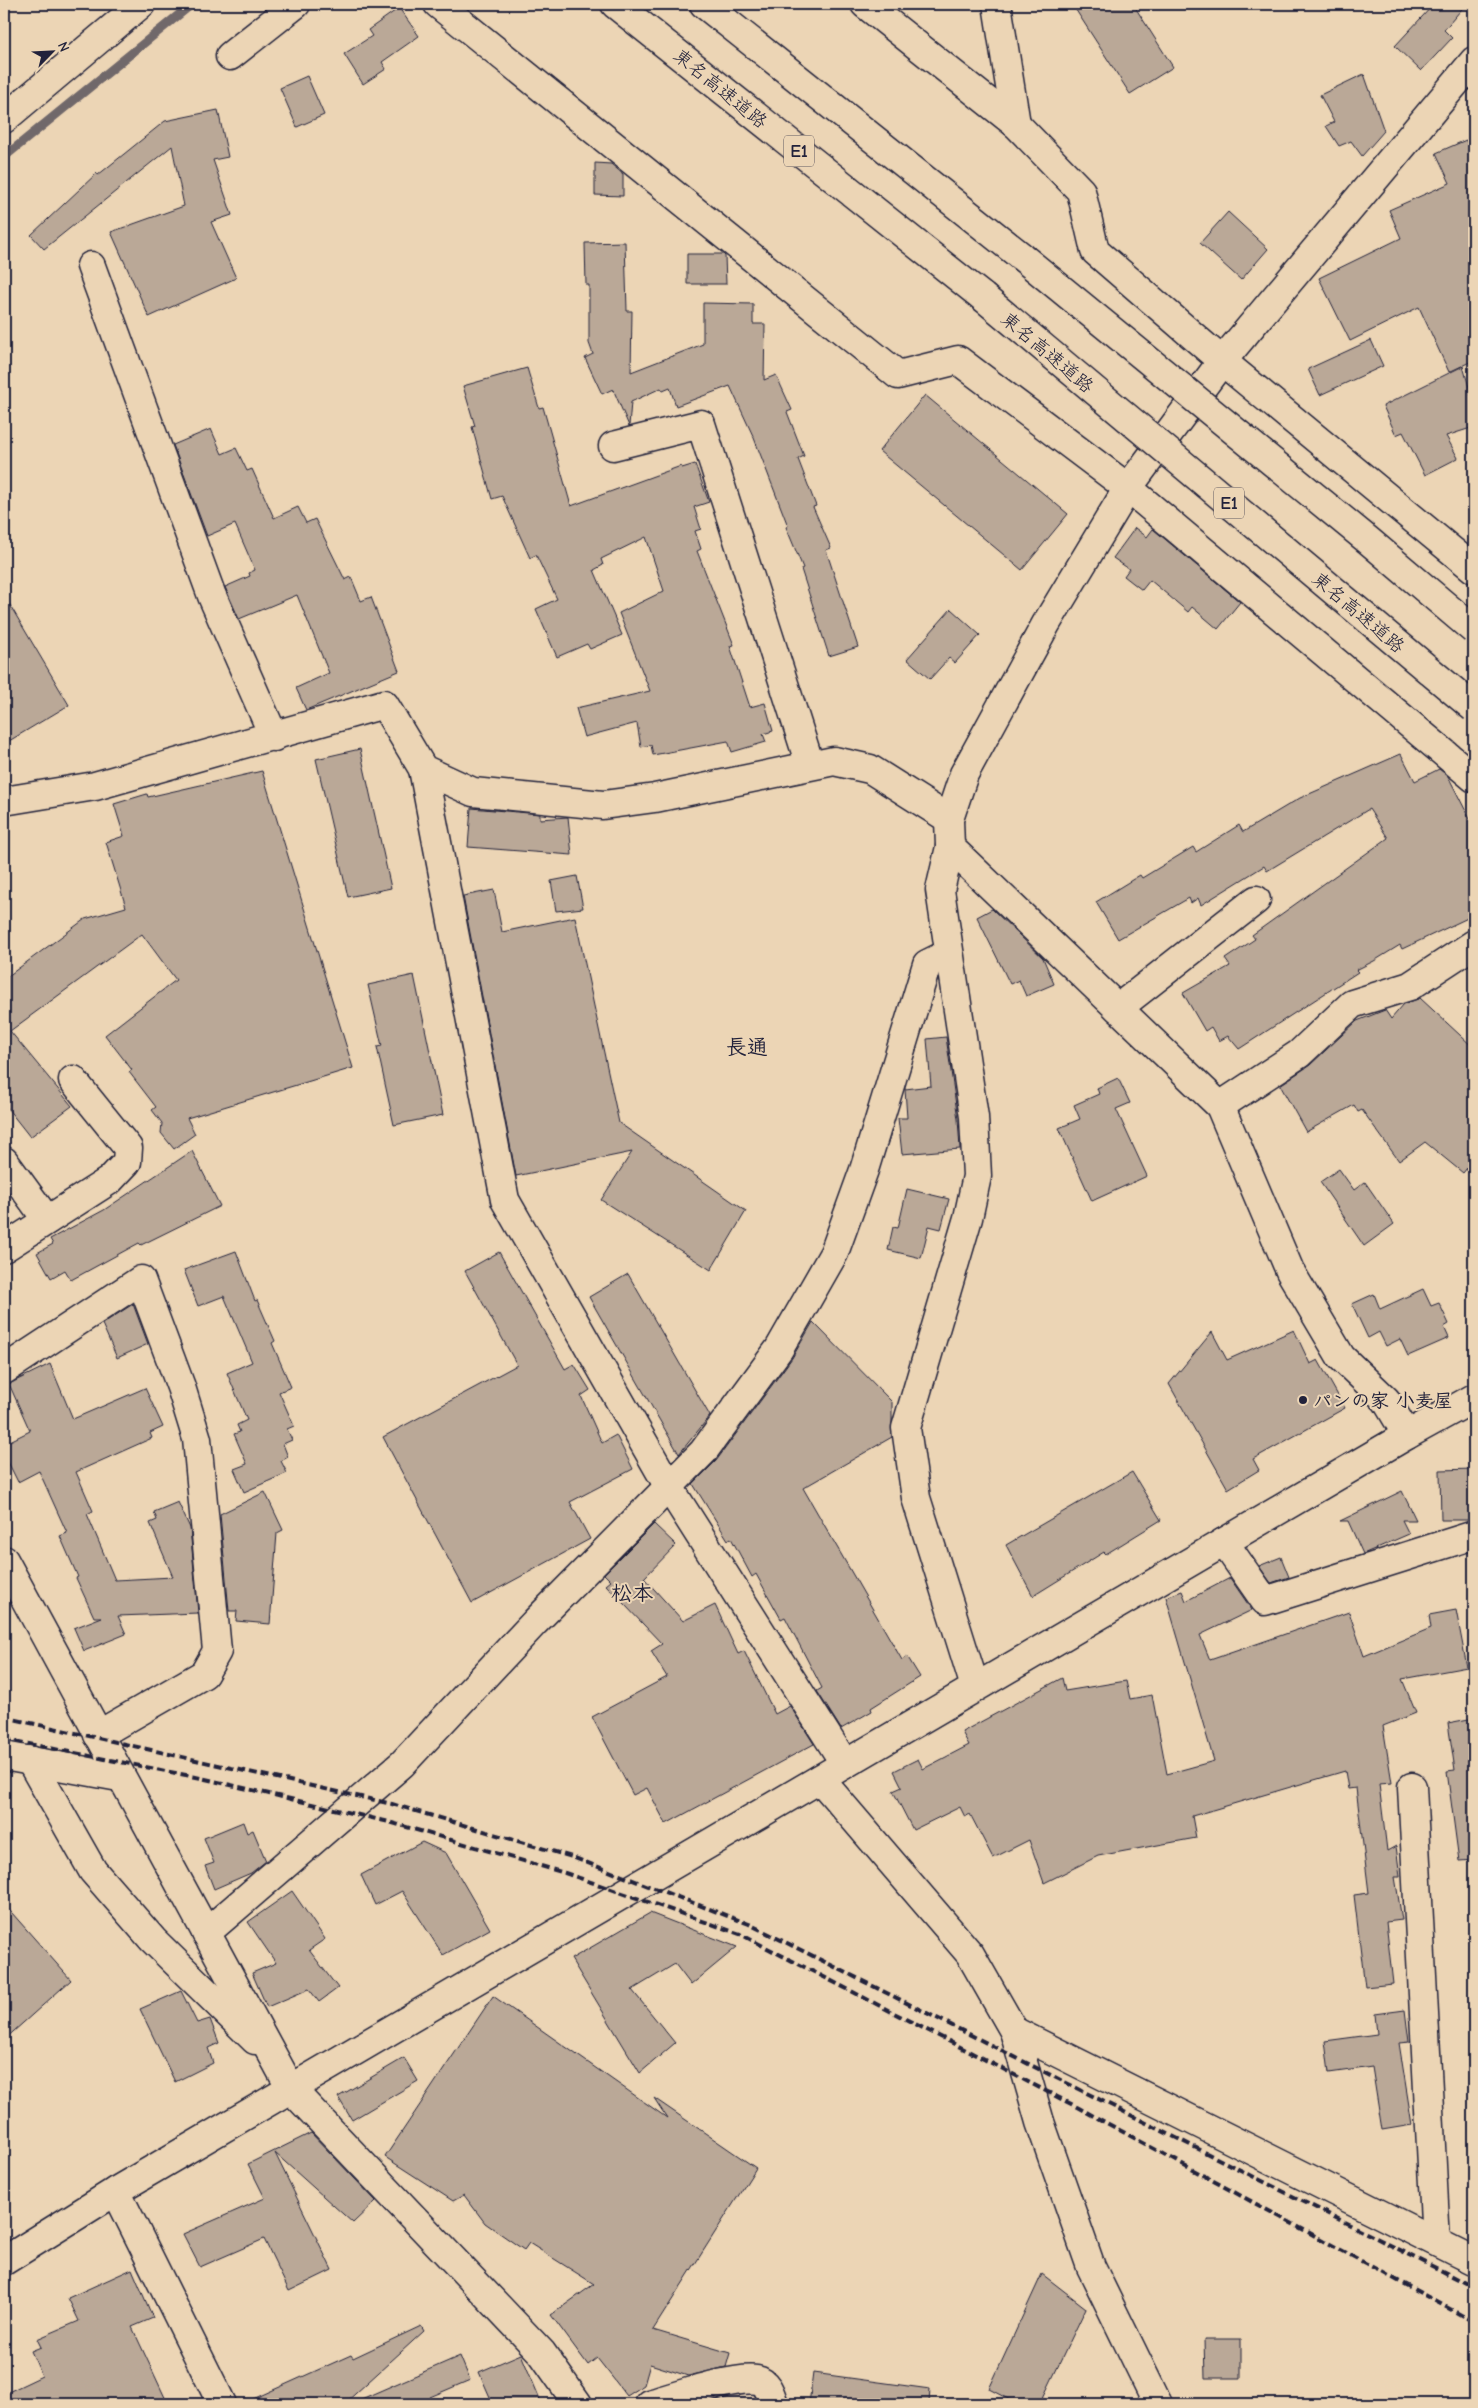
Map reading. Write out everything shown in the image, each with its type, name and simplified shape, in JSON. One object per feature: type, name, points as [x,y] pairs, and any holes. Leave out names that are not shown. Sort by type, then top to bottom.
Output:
[{"type":"main road","points":[[4,119],[141,4]]},
{"type":"main road","points":[[230,56],[296,4]]},
{"type":"main road","points":[[438,4],[898,375],[958,360],[1128,488],[1474,778]]},
{"type":"main road","name":"東名高速道路","points":[[615,4],[983,297],[1474,708]]},
{"type":"main road","points":[[704,4],[1022,257],[1369,541],[1474,630]]},
{"type":"main road","points":[[865,4],[1016,124],[1081,191],[1095,250],[1222,361],[1474,569]]},
{"type":"main road","points":[[997,4],[1016,124]]},
{"type":"main road","points":[[975,1687],[916,1498],[906,1428],[968,1218],[977,1176],[974,1117],[940,890],[950,847],[949,819],[964,774],[1046,624],[1128,488],[1222,361],[1471,75]]},
{"type":"main road","points":[[91,266],[212,596],[274,737]]},
{"type":"main road","points":[[613,446],[701,424],[810,765]]},
{"type":"main road","points":[[4,801],[95,786],[274,737],[384,704],[423,769],[505,1200],[669,1487],[845,1764]]},
{"type":"main road","points":[[423,769],[473,792],[602,805],[655,798],[834,761],[870,769],[949,819]]},
{"type":"main road","points":[[950,847],[1220,1106],[1290,1271],[1341,1357],[1386,1400],[1407,1435]]},
{"type":"main road","points":[[1118,1008],[1256,900]]},
{"type":"main road","points":[[1220,1106],[1299,1054],[1352,1004],[1410,986],[1474,944]]},
{"type":"main road","points":[[206,1933],[402,1764],[535,1622],[703,1452],[779,1349],[834,1253],[864,1170],[927,964],[949,953]]},
{"type":"main road","points":[[4,1248],[110,1180],[127,1162],[128,1148],[73,1080]]},
{"type":"main road","points":[[4,1161],[46,1220]]},
{"type":"main road","points":[[4,1370],[141,1280],[181,1386],[197,1440],[217,1651],[204,1674],[98,1735]]},
{"type":"main road","points":[[4,2261],[116,2191],[975,1687],[1407,1435],[1474,1399]]},
{"type":"main road","points":[[1224,1542],[1265,1600],[1474,1536]]},
{"type":"main road","points":[[4,1560],[119,1777],[291,2089],[542,2352],[578,2404]]},
{"type":"main road","points":[[4,1756],[119,1777]]},
{"type":"main road","points":[[30,1760],[93,1871],[153,1940],[275,2060]]},
{"type":"main road","points":[[820,1779],[970,1954],[1014,2031],[1040,2122],[1091,2267],[1158,2404]]},
{"type":"main road","points":[[1412,1787],[1436,2241]]},
{"type":"main road","points":[[1014,2031],[1474,2260]]},
{"type":"main road","points":[[116,2191],[222,2404]]},
{"type":"main road","points":[[648,2404],[734,2382],[758,2380],[767,2386],[774,2404]]},
{"type":"building","points":[[1072,4],[1133,4],[1173,67],[1130,94]]},
{"type":"building","points":[[1434,4],[1466,4],[1444,30],[1452,38],[1421,71],[1395,46]]},
{"type":"building","points":[[399,8],[419,36],[382,62],[386,69],[363,84],[344,54],[372,36],[368,30]]},
{"type":"building","points":[[1364,74],[1384,131],[1362,156],[1351,141],[1339,146],[1326,126],[1334,122],[1320,95]]},
{"type":"building","points":[[307,76],[324,115],[297,127],[280,88]]},
{"type":"building","points":[[218,110],[228,157],[213,160],[232,215],[211,222],[236,278],[149,317],[111,232],[184,206],[172,146],[44,249],[31,235],[97,173],[98,175],[165,121]]},
{"type":"building","points":[[1466,140],[1474,157],[1474,360],[1449,372],[1419,307],[1350,341],[1319,278],[1401,238],[1389,210],[1450,183],[1436,153]]},
{"type":"building","points":[[595,163],[611,164],[623,174],[623,196],[595,195]]},
{"type":"building","points":[[1228,212],[1268,249],[1241,280],[1200,243]]},
{"type":"building","points":[[625,242],[627,311],[632,311],[631,372],[703,344],[703,303],[753,304],[753,324],[765,324],[764,380],[776,375],[792,410],[787,412],[804,456],[798,459],[816,506],[813,507],[831,548],[826,550],[858,647],[829,656],[801,569],[803,568],[786,527],[788,526],[754,438],[730,386],[676,406],[670,388],[663,391],[661,388],[631,402],[629,426],[613,389],[602,394],[585,358],[593,354],[589,343],[589,285],[586,285],[585,243]]},
{"type":"building","points":[[687,254],[723,254],[725,256],[726,284],[687,284]]},
{"type":"building","points":[[1371,340],[1383,366],[1320,395],[1308,369]]},
{"type":"building","points":[[1463,366],[1474,405],[1474,427],[1446,436],[1458,458],[1425,475],[1403,432],[1396,435],[1383,406]]},
{"type":"building","points":[[527,368],[539,408],[543,407],[571,506],[681,466],[682,468],[695,464],[709,502],[694,507],[701,529],[695,531],[701,549],[697,551],[734,645],[730,646],[750,707],[765,703],[773,731],[763,734],[766,742],[732,752],[728,741],[653,755],[651,745],[641,747],[637,723],[584,737],[576,708],[650,691],[619,613],[664,591],[646,537],[601,559],[603,565],[594,570],[622,635],[590,649],[587,644],[557,657],[536,609],[557,599],[536,555],[530,558],[502,496],[492,499],[472,427],[475,426],[463,386]]},
{"type":"building","points":[[925,395],[1068,514],[1022,570],[879,451]]},
{"type":"building","points":[[211,429],[222,454],[236,448],[247,471],[252,469],[274,518],[298,507],[306,523],[315,519],[345,580],[351,577],[361,601],[371,597],[399,671],[306,710],[296,688],[329,673],[297,595],[239,619],[225,587],[250,576],[249,573],[255,570],[235,524],[207,536],[173,445]]},
{"type":"building","points":[[1135,528],[1147,537],[1153,529],[1240,602],[1218,629],[1192,607],[1188,612],[1150,580],[1142,590],[1124,576],[1129,569],[1113,558]]},
{"type":"building","points":[[4,595],[69,705],[4,744]]},
{"type":"building","points":[[951,609],[980,635],[955,663],[949,658],[930,679],[907,659]]},
{"type":"building","points":[[360,749],[391,888],[348,897],[316,759]]},
{"type":"building","points":[[1401,754],[1415,781],[1439,769],[1448,776],[1474,827],[1474,915],[1402,949],[1400,945],[1356,970],[1358,972],[1239,1049],[1228,1036],[1219,1041],[1211,1027],[1205,1031],[1183,993],[1230,966],[1225,959],[1255,939],[1252,935],[1388,838],[1369,809],[1267,871],[1264,866],[1201,905],[1198,898],[1191,903],[1189,898],[1118,939],[1096,902],[1140,875],[1142,878],[1193,847],[1196,852],[1239,825],[1243,832],[1300,798]]},
{"type":"building","points":[[262,771],[353,1068],[187,1118],[195,1134],[174,1149],[161,1133],[162,1123],[152,1110],[156,1107],[129,1072],[132,1070],[105,1035],[176,980],[142,934],[10,1031],[72,1106],[30,1137],[4,1104],[4,979],[85,919],[126,907],[106,842],[124,836],[114,804],[147,794],[148,797]]},
{"type":"building","points":[[471,808],[540,814],[540,819],[568,817],[572,855],[468,847]]},
{"type":"building","points":[[577,876],[583,908],[556,911],[551,881]]},
{"type":"building","points":[[494,890],[502,932],[575,917],[619,1123],[746,1211],[711,1270],[601,1200],[632,1152],[516,1176],[463,896]]},
{"type":"building","points":[[992,909],[1043,958],[1054,984],[1026,996],[1019,980],[1010,984],[977,917]]},
{"type":"building","points":[[414,975],[443,1115],[394,1125],[377,1047],[382,1046],[368,985]]},
{"type":"building","points":[[1420,998],[1474,1048],[1474,1159],[1463,1173],[1425,1142],[1399,1161],[1362,1110],[1358,1112],[1354,1105],[1306,1132],[1280,1085],[1310,1065],[1357,1021],[1385,1010],[1391,1019],[1404,1004]]},
{"type":"building","points":[[946,1037],[958,1119],[960,1149],[902,1154],[898,1118],[907,1118],[905,1089],[931,1086],[927,1039]]},
{"type":"building","points":[[1118,1078],[1130,1103],[1116,1109],[1147,1176],[1092,1201],[1059,1128],[1080,1119],[1074,1105],[1099,1094],[1097,1088]]},
{"type":"building","points":[[192,1151],[220,1206],[141,1245],[139,1243],[71,1280],[65,1270],[51,1278],[37,1253],[53,1244],[50,1239],[104,1210]]},
{"type":"building","points":[[1339,1169],[1354,1190],[1365,1182],[1394,1224],[1364,1246],[1320,1182]]},
{"type":"building","points":[[907,1189],[949,1199],[941,1229],[929,1226],[921,1258],[888,1250],[893,1227],[898,1228]]},
{"type":"building","points":[[236,1251],[255,1301],[257,1300],[275,1341],[272,1343],[291,1387],[279,1392],[294,1426],[287,1429],[292,1440],[283,1444],[288,1457],[281,1461],[287,1473],[244,1492],[234,1469],[247,1464],[234,1434],[240,1432],[237,1425],[247,1420],[227,1373],[252,1362],[224,1296],[198,1306],[184,1270]]},
{"type":"building","points":[[499,1252],[565,1369],[574,1364],[590,1390],[581,1396],[602,1443],[616,1435],[633,1469],[570,1502],[590,1539],[472,1603],[383,1437],[517,1365],[465,1271]]},
{"type":"building","points":[[628,1274],[710,1416],[679,1454],[589,1297]]},
{"type":"building","points":[[1423,1289],[1431,1306],[1439,1303],[1449,1324],[1444,1327],[1449,1338],[1408,1356],[1400,1339],[1386,1346],[1379,1332],[1368,1338],[1352,1304],[1374,1294],[1380,1309]]},
{"type":"building","points":[[133,1304],[148,1344],[117,1358],[102,1324]]},
{"type":"building","points":[[813,1322],[892,1402],[892,1437],[803,1488],[902,1660],[907,1656],[920,1677],[871,1708],[872,1711],[841,1729],[817,1691],[822,1688],[785,1617],[781,1619],[756,1574],[752,1577],[731,1538],[728,1540],[693,1484],[716,1461],[792,1358]]},
{"type":"building","points":[[1294,1330],[1310,1364],[1318,1360],[1345,1408],[1253,1459],[1259,1470],[1228,1489],[1169,1384],[1212,1332],[1227,1360]]},
{"type":"building","points":[[50,1364],[73,1419],[145,1388],[163,1427],[150,1433],[152,1438],[76,1472],[93,1511],[87,1514],[115,1580],[173,1577],[150,1523],[157,1520],[154,1512],[178,1502],[190,1528],[198,1613],[118,1616],[126,1634],[84,1651],[74,1628],[102,1617],[94,1617],[76,1578],[78,1577],[60,1536],[67,1533],[39,1471],[18,1482],[4,1454],[4,1444],[30,1431],[9,1384]]},
{"type":"building","points":[[1473,1469],[1474,1520],[1441,1520],[1440,1470]]},
{"type":"building","points":[[1132,1472],[1161,1520],[1106,1554],[1104,1552],[1033,1596],[1006,1545]]},
{"type":"building","points":[[1402,1491],[1416,1520],[1402,1520],[1409,1534],[1363,1554],[1348,1521],[1340,1521]]},
{"type":"building","points":[[265,1492],[283,1530],[277,1533],[270,1624],[236,1621],[237,1611],[229,1611],[220,1514]]},
{"type":"building","points":[[654,1524],[676,1545],[644,1578],[683,1621],[715,1605],[738,1654],[744,1651],[775,1714],[790,1706],[814,1744],[666,1824],[647,1788],[633,1795],[592,1717],[667,1677],[651,1651],[662,1644],[606,1585],[611,1581],[604,1574]]},
{"type":"building","points":[[1281,1557],[1289,1577],[1271,1583],[1259,1566]]},
{"type":"building","points":[[1230,1578],[1252,1610],[1200,1635],[1210,1660],[1349,1612],[1364,1656],[1431,1628],[1429,1615],[1456,1610],[1467,1667],[1402,1679],[1416,1713],[1383,1726],[1392,1783],[1379,1784],[1387,1851],[1396,1846],[1400,1877],[1395,1877],[1402,1920],[1386,1922],[1393,1984],[1365,1987],[1354,1895],[1369,1893],[1356,1788],[1348,1789],[1345,1771],[1192,1816],[1196,1838],[1098,1856],[1044,1883],[1029,1840],[993,1858],[970,1814],[965,1817],[960,1807],[913,1830],[893,1791],[902,1787],[894,1771],[918,1759],[923,1769],[969,1745],[962,1732],[1062,1678],[1065,1691],[1126,1681],[1130,1699],[1152,1695],[1167,1774],[1214,1761],[1166,1597],[1182,1591],[1186,1601]]},
{"type":"building","points":[[1474,1718],[1474,1860],[1459,1861],[1447,1771],[1455,1770],[1448,1723]]},
{"type":"building","points":[[243,1822],[247,1833],[253,1830],[266,1861],[251,1873],[214,1889],[205,1866],[214,1863],[204,1838]]},
{"type":"building","points":[[422,1842],[446,1853],[490,1929],[443,1955],[402,1891],[375,1905],[361,1875]]},
{"type":"building","points":[[292,1891],[325,1939],[309,1950],[338,1988],[319,2002],[309,1989],[267,2007],[252,1973],[276,1963],[248,1922]]},
{"type":"building","points":[[4,1904],[71,1980],[4,2040]]},
{"type":"building","points":[[650,1913],[737,1947],[691,1985],[675,1964],[632,1990],[675,2043],[640,2073],[571,1959]]},
{"type":"building","points":[[181,1991],[197,2023],[210,2019],[219,2043],[208,2048],[213,2063],[175,2082],[140,2009]]},
{"type":"building","points":[[493,1996],[667,2118],[654,2098],[756,2168],[653,2330],[730,2353],[726,2367],[688,2376],[650,2364],[644,2385],[627,2396],[597,2358],[588,2365],[551,2315],[594,2284],[529,2243],[524,2250],[485,2223],[464,2195],[453,2201],[385,2157]]},
{"type":"building","points":[[1405,2010],[1409,2042],[1399,2043],[1412,2125],[1382,2130],[1372,2067],[1329,2073],[1325,2041],[1377,2034],[1375,2014]]},
{"type":"building","points":[[404,2058],[418,2081],[352,2120],[338,2097]]},
{"type":"building","points":[[311,2133],[376,2201],[353,2223],[275,2153],[332,2270],[289,2291],[264,2239],[200,2267],[183,2234],[265,2198],[248,2164]]},
{"type":"building","points":[[132,2269],[153,2318],[132,2327],[168,2404],[4,2404],[4,2394],[42,2376],[31,2351],[41,2347],[37,2339],[79,2321],[68,2298]]},
{"type":"building","points":[[1042,2274],[1086,2308],[1040,2404],[1018,2404],[989,2389]]},
{"type":"building","points":[[421,2326],[424,2331],[344,2404],[242,2404],[351,2355],[353,2358]]},
{"type":"building","points":[[1204,2339],[1241,2339],[1241,2378],[1205,2378]]},
{"type":"building","points":[[521,2354],[542,2404],[493,2404],[479,2372]]},
{"type":"building","points":[[460,2356],[470,2380],[430,2397],[433,2404],[350,2404]]},
{"type":"building","points":[[813,2373],[930,2389],[929,2404],[809,2404]]},
{"type":"waterway","points":[[4,157],[192,4]]},
{"type":"railway","points":[[4,1717],[392,1804],[572,1857],[749,1924],[1474,2287]]},
{"type":"railway","points":[[4,1739],[201,1778],[389,1822],[565,1873],[740,1934],[1077,2107],[1474,2322]]},
{"type":"place","name":"パンの家 小麦屋","points":[[1303,1400]]},
{"type":"district","name":"長通","points":[[747,1047]]},
{"type":"district","name":"松本","points":[[632,1593]]}]
